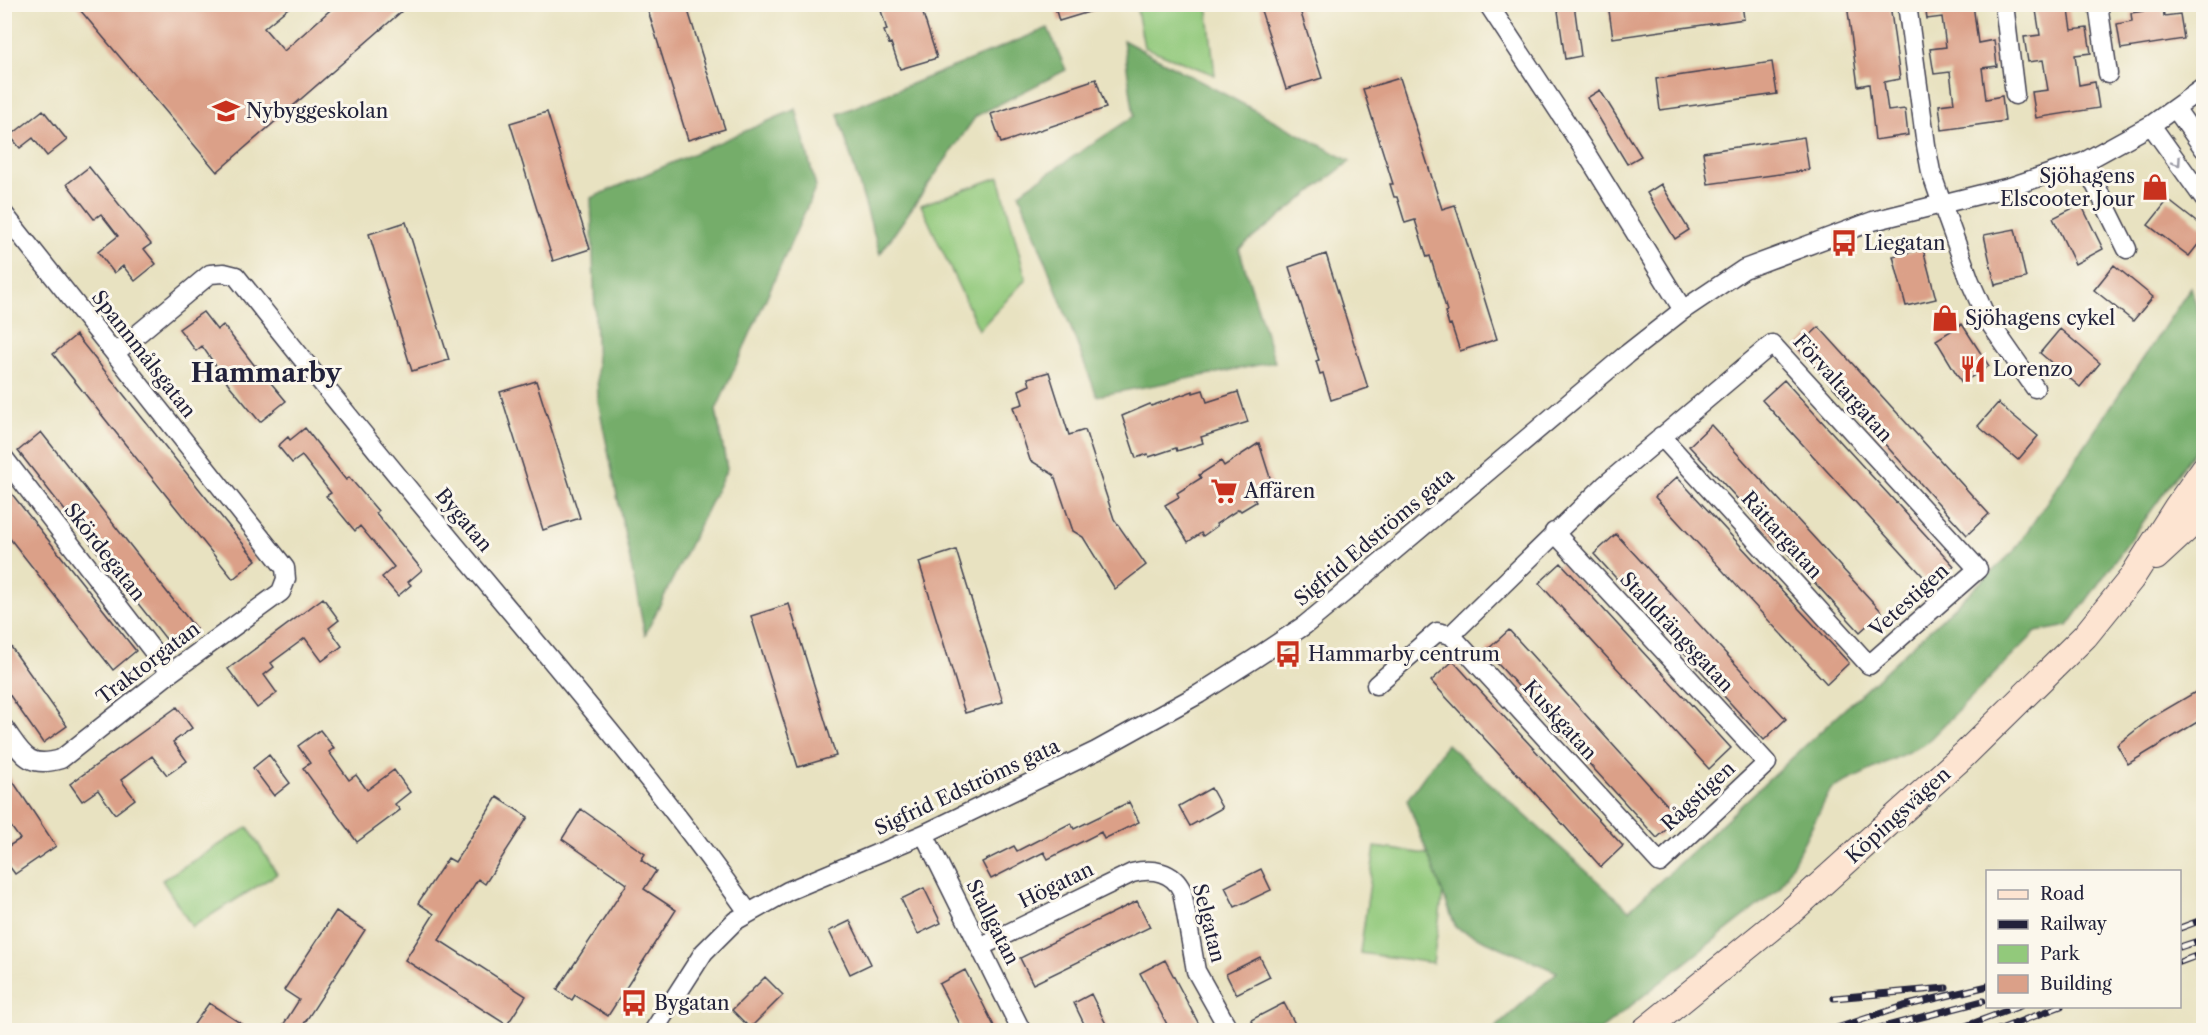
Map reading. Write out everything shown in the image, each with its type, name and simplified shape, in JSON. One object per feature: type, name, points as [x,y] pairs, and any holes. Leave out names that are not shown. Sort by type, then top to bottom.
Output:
[{"type":"main road","name":"Köpingsvägen","points":[[1645,1030],[1789,913],[1964,755],[2085,636],[2132,579],[2204,469]]},
{"type":"main road","name":"Köpingsvägen","points":[[2132,579],[2204,511]]},
{"type":"street","points":[[1488,4],[1581,145],[1683,310]]},
{"type":"street","points":[[1907,4],[1931,172],[1970,281],[1987,319],[2035,388]]},
{"type":"street","points":[[2004,4],[2015,95]]},
{"type":"street","points":[[2098,4],[2108,74]]},
{"type":"street","name":"Sigfrid Edströms gata","points":[[654,1030],[704,952],[729,925],[788,891],[924,834],[1096,751],[1217,682],[1305,625],[1627,354],[1683,310],[1744,269],[1874,221],[2010,187],[2084,162],[2151,125],[2204,87]]},
{"type":"street","points":[[2175,108],[2204,148]]},
{"type":"street","points":[[2151,125],[2204,199]]},
{"type":"street","points":[[2084,162],[2127,249]]},
{"type":"street","name":"Spannmålsgatan","points":[[4,214],[285,568],[286,581]]},
{"type":"street","name":"Bygatan","points":[[115,353],[210,274],[224,273],[236,276],[357,427],[591,709],[703,849],[748,912]]},
{"type":"street","name":"Förvaltargatan","points":[[1661,436],[1772,344],[1978,569]]},
{"type":"street","points":[[1376,685],[1437,632],[1451,635],[1554,532],[1661,436]]},
{"type":"street","name":"Rättargatan","points":[[1661,436],[1869,665]]},
{"type":"street","name":"Skördegatan","points":[[4,458],[170,673]]},
{"type":"street","name":"Stalldrängsgatan","points":[[1554,532],[1767,763]]},
{"type":"street","name":"Vetestigen","points":[[1869,665],[1978,569]]},
{"type":"street","name":"Traktorgatan","points":[[4,728],[20,750],[33,762],[46,763],[62,759],[170,673],[281,592],[286,581]]},
{"type":"street","name":"Kuskgatan","points":[[1451,635],[1660,863]]},
{"type":"street","name":"Rågstigen","points":[[1660,863],[1767,763]]},
{"type":"street","name":"Stallgatan","points":[[924,834],[1021,1030]]},
{"type":"street","name":"Högatan","points":[[980,947],[1132,873],[1152,870]]},
{"type":"street","name":"Selgatan","points":[[1152,870],[1166,873],[1178,881],[1185,902],[1196,971],[1229,1030]]},
{"type":"green space","points":[[1136,5],[1207,5],[1215,75],[1144,47]]},
{"type":"green space","points":[[1048,28],[1066,70],[976,116],[880,254],[838,114]]},
{"type":"green space","points":[[1123,40],[1350,161],[1239,249],[1275,362],[1097,396],[1019,193],[1134,116]]},
{"type":"green space","points":[[796,109],[816,187],[716,410],[727,469],[645,635],[598,401],[591,198]]},
{"type":"green space","points":[[999,177],[1026,279],[979,330],[921,205]]},
{"type":"green space","points":[[2191,287],[2203,329],[2203,439],[2068,626],[2036,632],[1925,744],[1831,789],[1780,888],[1600,1030],[1493,1030],[1557,972],[1456,928],[1407,800],[1447,744],[1629,910],[2014,551]]},
{"type":"green space","points":[[248,827],[277,874],[192,927],[162,880]]},
{"type":"green space","points":[[1375,847],[1448,857],[1433,963],[1360,953]]},
{"type":"building","name":"Nybyggeskolan","points":[[75,4],[293,4],[264,28],[284,51],[337,4],[410,4],[217,172]]},
{"type":"building","points":[[646,4],[686,4],[725,129],[688,140]]},
{"type":"building","points":[[879,4],[920,4],[937,58],[900,69],[884,31],[887,30]]},
{"type":"building","points":[[1054,4],[1101,4],[1102,8],[1059,21]]},
{"type":"building","points":[[1259,4],[1298,4],[1322,78],[1286,89]]},
{"type":"building","points":[[1557,4],[1574,4],[1581,56],[1565,59]]},
{"type":"building","points":[[1608,4],[1742,4],[1744,19],[1613,38]]},
{"type":"building","points":[[1847,4],[1890,4],[1900,79],[1884,82],[1888,111],[1905,109],[1908,135],[1875,140],[1869,84],[1858,86]]},
{"type":"building","points":[[1925,4],[1973,4],[1978,43],[1994,40],[1997,66],[1982,68],[1986,99],[2002,96],[2005,121],[1942,130],[1939,105],[1954,103],[1950,72],[1934,74],[1930,49],[1946,47],[1942,17],[1927,19]]},
{"type":"building","points":[[2035,4],[2068,4],[2072,30],[2087,28],[2091,53],[2075,55],[2079,85],[2095,82],[2099,108],[2036,118],[2032,92],[2048,90],[2043,60],[2028,62],[2024,37],[2040,35]]},
{"type":"building","points":[[2163,8],[2164,16],[2180,14],[2184,39],[2121,49],[2117,24],[2132,21],[2131,13]]},
{"type":"building","points":[[1772,62],[1777,94],[1660,110],[1656,79]]},
{"type":"building","points":[[1400,78],[1442,209],[1455,205],[1497,339],[1460,351],[1451,324],[1449,325],[1430,256],[1427,257],[1415,220],[1405,223],[1397,197],[1394,197],[1390,184],[1393,184],[1363,89]]},
{"type":"building","points":[[1096,79],[1106,108],[1001,143],[991,114]]},
{"type":"building","points":[[1600,90],[1641,156],[1627,164],[1587,98]]},
{"type":"building","points":[[43,110],[67,140],[47,156],[33,138],[20,148],[10,136]]},
{"type":"building","points":[[547,112],[590,249],[553,261],[510,123]]},
{"type":"building","points":[[1804,137],[1809,170],[1708,184],[1703,152]]},
{"type":"building","points":[[89,167],[151,244],[144,249],[156,264],[135,281],[123,266],[114,273],[98,252],[118,236],[101,214],[94,219],[67,184]]},
{"type":"building","points":[[1661,184],[1689,230],[1675,239],[1647,193]]},
{"type":"building","points":[[2168,200],[2204,228],[2204,237],[2189,256],[2148,225]]},
{"type":"building","points":[[2081,204],[2103,249],[2075,264],[2053,218]]},
{"type":"building","points":[[406,222],[449,360],[412,371],[369,234]]},
{"type":"building","points":[[2015,229],[2026,278],[1995,285],[1984,235]]},
{"type":"building","points":[[1923,249],[1936,299],[1906,306],[1893,256]]},
{"type":"building","points":[[1326,254],[1368,388],[1331,400],[1323,373],[1320,374],[1316,361],[1319,360],[1289,267]]},
{"type":"building","points":[[2114,265],[2153,297],[2133,321],[2094,290]]},
{"type":"building","points":[[203,312],[217,330],[223,325],[286,401],[260,422],[230,386],[202,346],[196,351],[179,329]]},
{"type":"building","points":[[1962,324],[1989,366],[1962,383],[1936,340]]},
{"type":"building","points":[[1819,327],[1989,514],[1967,535],[1797,347]]},
{"type":"building","points":[[2060,329],[2100,363],[2080,387],[2040,353]]},
{"type":"building","points":[[76,335],[256,560],[233,579],[53,354]]},
{"type":"building","points":[[1049,372],[1069,435],[1085,430],[1114,519],[1146,565],[1115,589],[1083,537],[1073,531],[1054,475],[1030,460],[1013,407],[1023,404],[1019,390],[1030,385],[1028,378]]},
{"type":"building","points":[[1784,380],[1954,566],[1932,586],[1762,400]]},
{"type":"building","points":[[536,381],[580,518],[543,530],[500,392]]},
{"type":"building","points":[[1203,390],[1207,402],[1238,392],[1248,422],[1201,437],[1203,443],[1177,451],[1176,448],[1149,457],[1148,454],[1136,458],[1122,416],[1150,404],[1151,406],[1193,391],[1193,393]]},
{"type":"building","points":[[1998,403],[2038,436],[2018,460],[1978,426]]},
{"type":"building","points":[[1711,425],[1882,612],[1860,632],[1689,446]]},
{"type":"building","points":[[305,428],[346,480],[349,477],[378,511],[376,513],[422,570],[408,582],[411,585],[398,596],[382,577],[394,567],[360,526],[355,531],[326,496],[331,493],[302,456],[292,463],[278,446],[288,437],[290,440]]},
{"type":"building","points":[[41,432],[196,629],[173,648],[18,451]]},
{"type":"building","name":"Affären","points":[[1259,443],[1273,487],[1254,499],[1256,502],[1241,511],[1239,509],[1216,524],[1217,526],[1203,536],[1201,533],[1188,542],[1165,505],[1179,497],[1177,493],[1201,478],[1199,475],[1221,461],[1224,466]]},
{"type":"building","points":[[1677,477],[1849,663],[1827,684],[1655,497]]},
{"type":"building","points":[[4,484],[136,651],[113,670],[4,531]]},
{"type":"building","points":[[1616,534],[1786,719],[1764,740],[1594,554]]},
{"type":"building","points":[[956,550],[1003,702],[965,713],[919,562]]},
{"type":"building","points":[[1561,563],[1731,748],[1709,769],[1539,583]]},
{"type":"building","points":[[323,598],[339,620],[329,628],[342,646],[322,661],[305,638],[271,663],[274,667],[264,675],[277,693],[257,708],[228,669]]},
{"type":"building","points":[[789,604],[836,756],[798,767],[751,616]]},
{"type":"building","points":[[1509,630],[1679,818],[1657,838],[1486,651]]},
{"type":"building","points":[[4,637],[67,726],[43,743],[4,687]]},
{"type":"building","points":[[1453,661],[1623,846],[1601,867],[1431,681]]},
{"type":"building","points":[[2204,687],[2204,718],[2128,764],[2117,745],[2151,718]]},
{"type":"building","points":[[177,707],[192,728],[173,742],[187,761],[167,775],[152,756],[121,780],[135,799],[115,814],[98,790],[82,801],[70,784]]},
{"type":"building","points":[[320,730],[334,748],[329,752],[349,780],[356,775],[367,790],[394,770],[410,792],[395,804],[400,810],[357,842],[303,768],[310,763],[298,746]]},
{"type":"building","points":[[269,755],[290,783],[274,796],[253,768]]},
{"type":"building","points":[[4,768],[56,846],[15,874],[4,859],[4,849],[20,839],[4,817]]},
{"type":"building","points":[[1211,788],[1222,808],[1190,826],[1179,806]]},
{"type":"building","points":[[497,797],[528,817],[485,884],[478,879],[439,940],[526,996],[507,1025],[405,960],[434,914],[418,903],[448,858],[455,862]]},
{"type":"building","points":[[1129,802],[1139,822],[1104,839],[1101,832],[1048,859],[1044,852],[991,879],[982,862],[1014,846],[1017,851],[1071,823],[1074,829]]},
{"type":"building","points":[[581,809],[645,854],[641,860],[656,871],[644,889],[676,910],[608,1016],[575,995],[572,1000],[557,990],[627,884],[562,839]]},
{"type":"building","points":[[1261,869],[1271,890],[1235,907],[1225,887]]},
{"type":"building","points":[[924,888],[941,923],[918,934],[901,899]]},
{"type":"building","points":[[1137,901],[1150,927],[1033,984],[1020,958]]},
{"type":"building","points":[[336,911],[365,930],[300,1030],[280,1030],[299,1000],[284,990]]},
{"type":"building","points":[[850,921],[871,964],[850,974],[829,931]]},
{"type":"building","points":[[1260,957],[1270,977],[1236,994],[1226,974]]},
{"type":"building","points":[[1165,960],[1202,1030],[1170,1030],[1140,973]]},
{"type":"building","points":[[965,970],[996,1030],[963,1030],[939,984]]},
{"type":"building","points":[[765,977],[783,995],[750,1028],[732,1010]]},
{"type":"building","points":[[1091,994],[1109,1030],[1087,1030],[1074,1003]]},
{"type":"building","points":[[209,1003],[251,1030],[190,1030]]},
{"type":"building","points":[[1284,1003],[1295,1024],[1282,1030],[1256,1030],[1251,1020]]},
{"type":"railway","points":[[2181,928],[2204,919]]},
{"type":"railway","points":[[2181,947],[2204,939]]},
{"type":"railway","points":[[2181,962],[2204,953]]},
{"type":"railway","points":[[1831,1030],[1904,1006],[1986,986]]},
{"type":"railway","points":[[1834,998],[1946,988]]},
{"type":"railway","points":[[1872,1030],[1983,1001]]},
{"type":"railway","points":[[1955,1030],[2015,1008]]},
{"type":"railway","points":[[1998,1030],[2056,1008]]},
{"type":"place","name":"Nybyggeskolan","points":[[226,111]]},
{"type":"place","name":"Sjöhagens Elscooter Jour","points":[[2155,187]]},
{"type":"place","name":"Liegatan","points":[[1844,243]]},
{"type":"place","name":"Sjöhagens cykel","points":[[1945,318]]},
{"type":"place","name":"Lorenzo","points":[[1973,369]]},
{"type":"place","name":"Affären","points":[[1224,491]]},
{"type":"place","name":"Hammarby centrum","points":[[1288,654]]},
{"type":"place","name":"Bygatan","points":[[634,1003]]},
{"type":"district","name":"Hammarby","points":[[266,373]]}]
